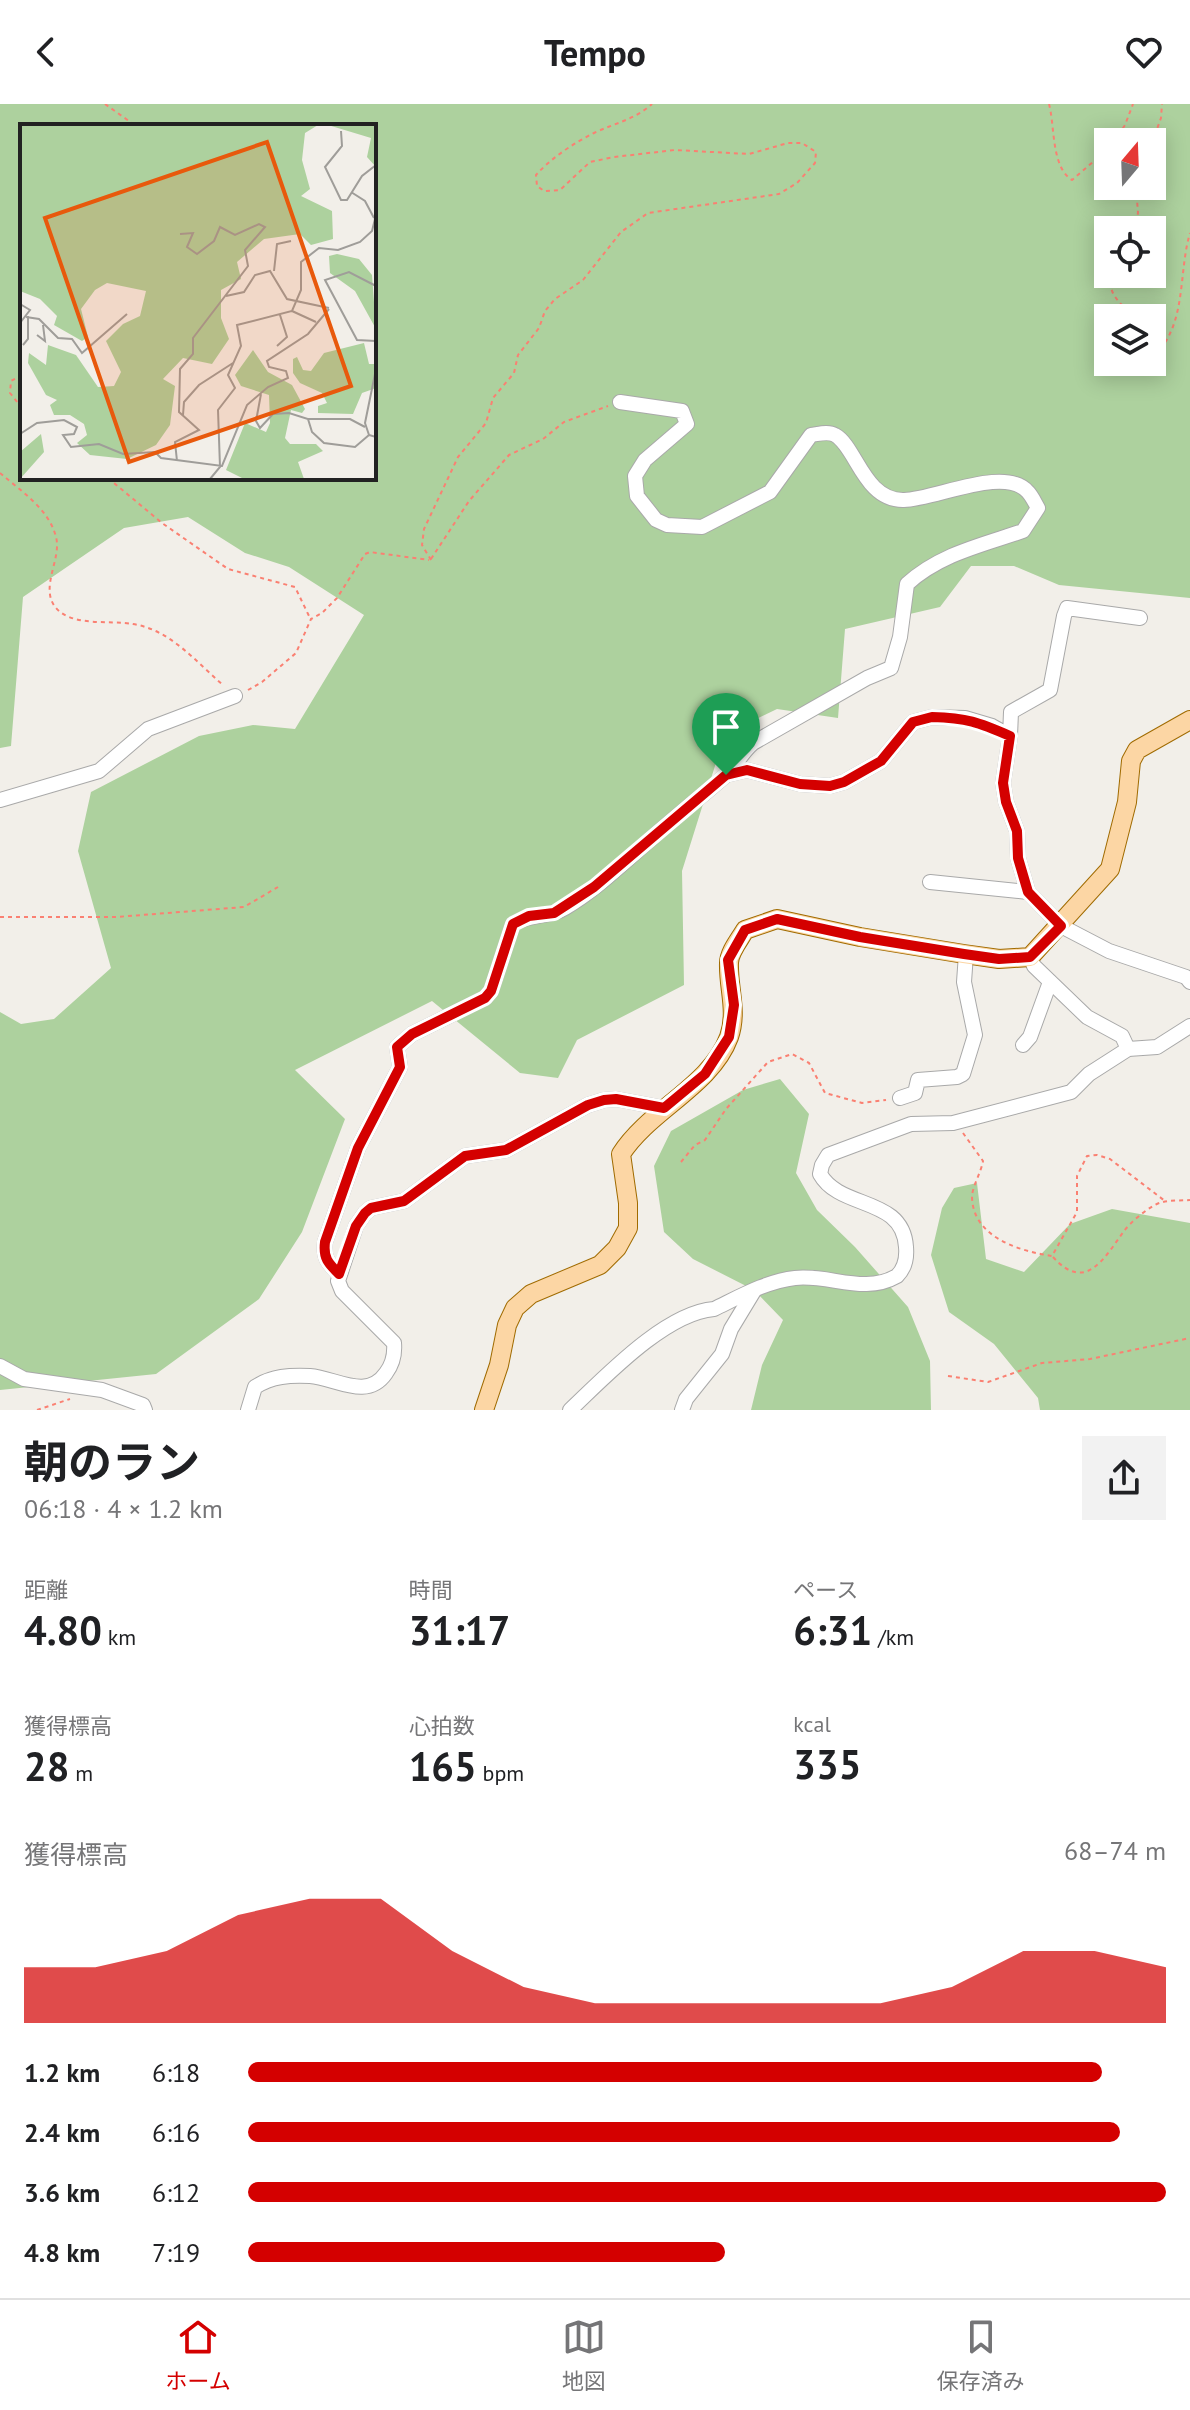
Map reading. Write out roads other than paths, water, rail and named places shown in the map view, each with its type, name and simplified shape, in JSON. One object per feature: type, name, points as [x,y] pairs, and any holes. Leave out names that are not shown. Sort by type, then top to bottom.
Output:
[{"type":"main road","points":[[484,1410],[499,1365],[507,1325],[515,1308],[531,1294],[600,1265],[617,1248],[628,1228],[621,1154],[632,1137],[705,1074],[729,1037],[734,1005],[728,960],[745,930],[777,919],[860,937],[999,959],[1030,957],[1110,869],[1127,802],[1131,761],[1137,750],[1190,720]]},
{"type":"street","points":[[339,1274],[323,1255],[325,1242],[358,1148],[400,1067],[397,1047],[412,1034],[485,998],[491,991],[513,924],[529,916],[554,913],[594,887],[726,775],[741,761],[744,750],[768,733],[891,668],[900,637],[907,584],[919,573],[973,546],[1023,531],[1038,508],[1028,491],[1016,483],[953,489],[903,501],[885,495],[864,476],[840,439],[834,434],[824,433],[811,435],[770,492],[702,527],[667,525],[656,520],[637,496],[635,476],[645,460],[687,424],[686,416],[682,411],[620,402]]},
{"type":"street","points":[[1140,618],[1067,608],[1050,690],[1011,712],[1003,783],[1006,802],[1017,831],[1018,858],[1028,892],[1061,926],[1109,951],[1186,977],[1190,982]]},
{"type":"street","points":[[0,800],[99,771],[148,729],[235,696]]},
{"type":"street","points":[[726,775],[747,770],[800,784],[830,786],[844,782],[881,761],[913,722],[932,717],[965,718],[992,726],[1010,736]]},
{"type":"street","points":[[930,882],[1028,892]]},
{"type":"street","points":[[900,1098],[915,1093],[918,1080],[963,1074],[975,1035],[964,982],[966,954]]},
{"type":"street","points":[[1030,957],[1034,966],[1087,1017],[1122,1036],[1128,1049]]},
{"type":"street","points":[[1023,1045],[1030,1037],[1050,982]]},
{"type":"street","points":[[570,1410],[658,1332],[700,1310],[714,1309],[789,1278],[816,1277],[871,1285],[897,1276],[906,1259],[904,1233],[887,1211],[829,1186],[820,1174],[828,1155],[911,1124],[956,1122],[1071,1092],[1089,1074],[1128,1049],[1157,1047],[1190,1026]]},
{"type":"street","points":[[248,1410],[255,1387],[271,1379],[285,1375],[313,1376],[370,1387],[377,1384],[389,1369],[395,1351],[394,1343],[342,1291],[338,1281],[356,1226],[371,1208],[404,1201],[465,1156],[506,1150],[588,1105],[604,1100],[625,1100],[664,1108]]},
{"type":"street","points":[[682,1410],[686,1399],[722,1354],[731,1329],[754,1290]]},
{"type":"street","points":[[0,1366],[24,1379],[102,1390],[143,1405],[145,1410]]}]
